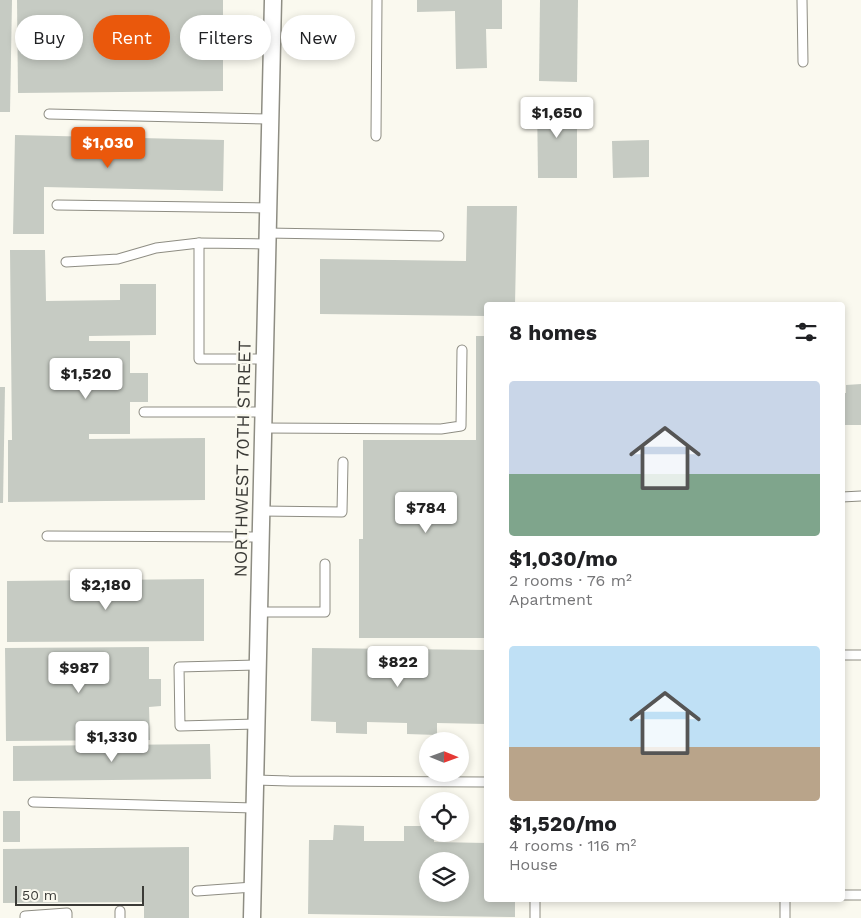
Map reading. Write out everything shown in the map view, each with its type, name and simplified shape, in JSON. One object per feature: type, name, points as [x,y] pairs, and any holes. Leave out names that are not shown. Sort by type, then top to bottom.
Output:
[{"type":"street","name":"NORTHWEST 70TH STREET","points":[[252,918],[272,0]]},
{"type":"lane","points":[[376,136],[377,0]]},
{"type":"lane","points":[[802,0],[803,62]]},
{"type":"lane","points":[[49,114],[270,120]]},
{"type":"lane","points":[[57,205],[268,208]]},
{"type":"lane","points":[[66,262],[118,259],[156,248],[267,238],[439,236]]},
{"type":"lane","points":[[200,244],[199,359],[264,359]]},
{"type":"lane","points":[[144,412],[441,429],[461,426],[462,350]]},
{"type":"lane","points":[[261,511],[342,512],[343,462]]},
{"type":"lane","points":[[845,497],[861,496]]},
{"type":"lane","points":[[47,536],[260,537]]},
{"type":"lane","points":[[259,612],[324,612],[325,564]]},
{"type":"lane","points":[[845,655],[861,655]]},
{"type":"lane","points":[[256,724],[180,726],[179,667],[258,665]]},
{"type":"lane","points":[[255,780],[484,782]]},
{"type":"lane","points":[[33,802],[254,808]]},
{"type":"lane","points":[[197,891],[252,887]]},
{"type":"lane","points":[[845,895],[861,895]]},
{"type":"lane","points":[[535,902],[535,918]]},
{"type":"lane","points":[[785,902],[785,918]]},
{"type":"lane","points":[[25,918],[25,916],[67,913],[67,918]]},
{"type":"building","points":[[0,0],[12,0],[10,112],[0,112]]},
{"type":"building","points":[[17,0],[223,0],[223,15],[180,15],[180,60],[223,60],[223,91],[18,93],[18,60],[83,60],[83,15],[17,15]]},
{"type":"building","points":[[417,0],[502,0],[502,29],[486,29],[487,68],[456,69],[455,11],[417,12]]},
{"type":"building","points":[[540,0],[578,0],[577,82],[539,81]]},
{"type":"building","points":[[537,100],[577,100],[577,178],[538,178]]},
{"type":"building","points":[[15,135],[224,140],[223,191],[44,187],[44,234],[13,234]]},
{"type":"building","points":[[649,140],[649,177],[613,178],[612,141]]},
{"type":"building","points":[[467,206],[517,206],[515,302],[484,302],[484,316],[320,314],[320,259],[466,261]]},
{"type":"building","points":[[10,250],[45,250],[46,301],[120,300],[120,284],[156,284],[156,335],[89,336],[89,341],[130,341],[130,373],[148,373],[148,402],[130,402],[130,434],[89,434],[89,439],[205,438],[205,500],[8,502],[8,440],[12,440]]},
{"type":"building","points":[[476,336],[484,336],[484,638],[359,638],[359,539],[363,539],[363,440],[476,440]]},
{"type":"building","points":[[861,384],[861,425],[845,425],[846,385]]},
{"type":"building","points":[[0,387],[5,387],[3,503],[0,503]]},
{"type":"building","points":[[204,579],[204,641],[7,642],[7,581]]},
{"type":"building","points":[[149,647],[149,679],[161,679],[161,706],[149,707],[150,740],[6,741],[5,648]]},
{"type":"building","points":[[312,648],[484,650],[484,724],[437,723],[437,732],[419,732],[419,734],[407,734],[407,723],[367,722],[367,734],[336,733],[336,722],[311,721]]},
{"type":"building","points":[[210,744],[211,779],[13,781],[13,746]]},
{"type":"building","points":[[3,811],[20,811],[20,842],[3,842]]},
{"type":"building","points":[[334,825],[364,826],[364,841],[404,841],[404,826],[419,826],[419,842],[484,843],[484,902],[515,902],[515,917],[308,914],[309,840],[333,840]]},
{"type":"building","points":[[189,847],[189,918],[144,918],[144,902],[3,903],[3,849]]}]
